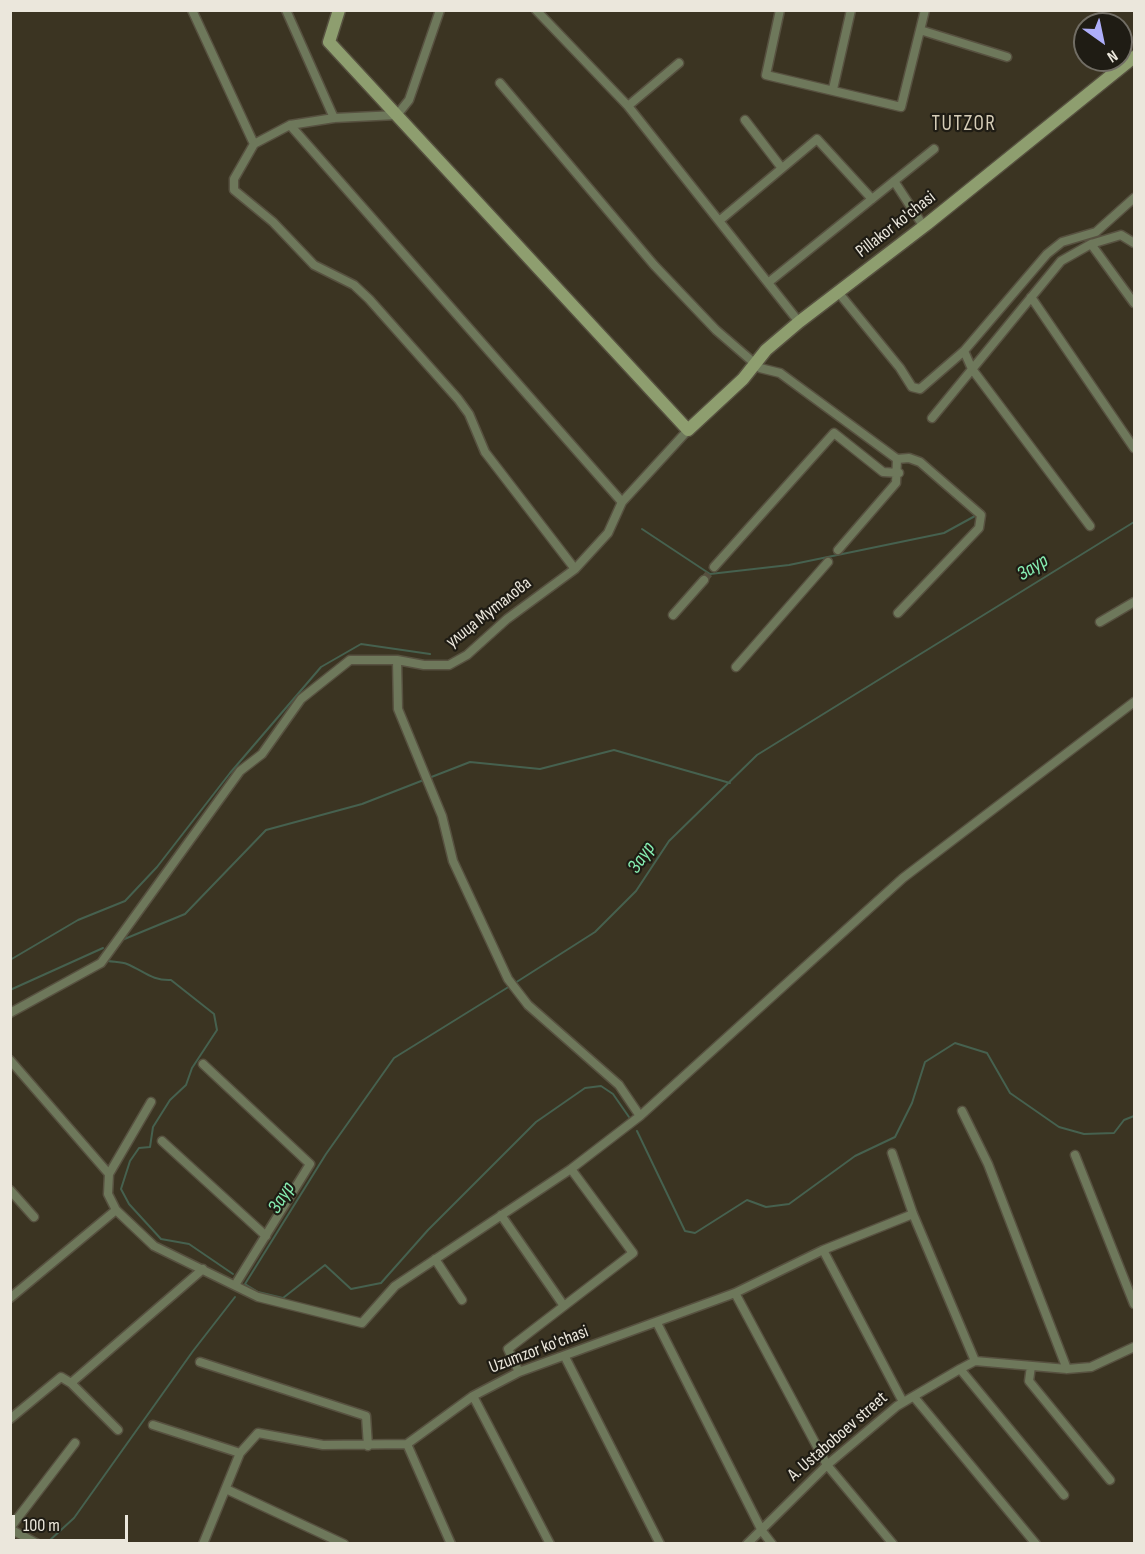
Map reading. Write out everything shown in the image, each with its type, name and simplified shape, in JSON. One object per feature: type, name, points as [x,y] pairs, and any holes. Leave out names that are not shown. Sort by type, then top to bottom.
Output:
[{"type":"street","points":[[192,10],[254,144]]},
{"type":"street","points":[[286,10],[334,118]]},
{"type":"street","points":[[339,10],[329,42],[688,430]]},
{"type":"street","points":[[440,10],[409,100],[397,115],[334,118],[290,125],[254,144],[234,179],[234,190],[273,222],[314,265],[354,285],[378,308],[458,399],[469,414],[485,452],[575,569]]},
{"type":"street","points":[[536,10],[628,106],[799,322]]},
{"type":"street","points":[[780,10],[766,75],[902,107],[925,10]]},
{"type":"street","points":[[833,89],[851,10]]},
{"type":"street","points":[[920,30],[1007,57]]},
{"type":"street","name":"Pillakor ko'chasi","points":[[688,430],[799,322],[924,227],[1134,57]]},
{"type":"street","points":[[628,106],[679,63]]},
{"type":"street","points":[[500,83],[654,265],[716,330],[759,368],[780,373],[897,459],[909,458],[920,462],[981,515],[979,528],[898,613]]},
{"type":"street","points":[[745,120],[781,168]]},
{"type":"street","points":[[290,125],[622,502]]},
{"type":"street","points":[[719,221],[817,139],[872,199]]},
{"type":"street","points":[[769,282],[934,149]]},
{"type":"street","points":[[894,182],[924,227]]},
{"type":"street","points":[[838,292],[900,368],[912,387],[920,390],[964,351],[1047,254],[1062,242],[1096,232],[1134,198]]},
{"type":"street","points":[[932,418],[1060,261],[1091,244],[1121,235],[1134,243]]},
{"type":"street","points":[[1091,244],[1134,303]]},
{"type":"street","points":[[1031,297],[1134,447]]},
{"type":"street","points":[[964,351],[972,369],[1090,526]]},
{"type":"street","name":"улица Муталова","points":[[10,1013],[101,963],[240,771],[262,753],[301,699],[350,660],[397,660],[424,665],[449,665],[467,655],[507,619],[575,569],[608,533],[622,502],[688,430]]},
{"type":"street","points":[[714,567],[834,433],[883,472],[899,474]]},
{"type":"street","points":[[838,550],[896,483],[899,474],[897,459]]},
{"type":"street","points":[[736,666],[828,562]]},
{"type":"street","points":[[673,615],[704,580]]},
{"type":"street","points":[[1100,622],[1134,602]]},
{"type":"street","points":[[397,660],[398,709],[442,816],[453,861],[508,979],[516,991],[619,1085],[640,1116]]},
{"type":"street","points":[[151,1102],[109,1174],[108,1194],[116,1210],[154,1246],[258,1298],[362,1323],[394,1286],[571,1169],[640,1116],[903,878],[1134,702]]},
{"type":"street","points":[[10,1060],[109,1174]]},
{"type":"street","points":[[203,1064],[310,1164],[235,1285]]},
{"type":"street","points":[[962,1111],[988,1164],[1067,1369]]},
{"type":"street","points":[[162,1142],[266,1236]]},
{"type":"street","points":[[892,1153],[913,1214],[975,1361],[1067,1369],[1091,1367],[1134,1347]]},
{"type":"street","points":[[1075,1155],[1134,1304]]},
{"type":"street","points":[[519,1372],[508,1349],[633,1254],[571,1169]]},
{"type":"street","points":[[10,1190],[34,1217]]},
{"type":"street","points":[[10,1298],[116,1210]]},
{"type":"street","name":"Uzumzor ko'chasi","points":[[407,1444],[473,1396],[519,1372],[735,1293],[823,1250],[913,1214]]},
{"type":"street","points":[[501,1215],[564,1306]]},
{"type":"street","points":[[823,1250],[903,1402]]},
{"type":"street","points":[[435,1259],[462,1300]]},
{"type":"street","points":[[71,1383],[203,1269]]},
{"type":"street","points":[[735,1293],[827,1465],[893,1544]]},
{"type":"street","points":[[657,1323],[762,1531],[772,1544]]},
{"type":"street","points":[[565,1357],[660,1544]]},
{"type":"street","name":"A. Ustaboboev street","points":[[747,1544],[827,1465],[903,1402],[975,1361]]},
{"type":"street","points":[[200,1362],[366,1416],[368,1446]]},
{"type":"street","points":[[1031,1366],[1029,1381],[1110,1480]]},
{"type":"street","points":[[960,1369],[1064,1495]]},
{"type":"street","points":[[10,1419],[62,1377],[71,1383],[118,1430]]},
{"type":"street","points":[[473,1396],[550,1544]]},
{"type":"street","points":[[914,1397],[1036,1544]]},
{"type":"street","points":[[153,1425],[240,1453]]},
{"type":"street","points":[[203,1544],[240,1453],[258,1433],[323,1445],[407,1444],[451,1544]]},
{"type":"street","points":[[38,1544],[10,1528],[75,1443]]},
{"type":"street","points":[[226,1489],[344,1544]]},
{"type":"waterway","points":[[642,529],[710,574],[789,565],[944,533],[975,516]]},
{"type":"waterway","name":"Заур","points":[[515,983],[595,932],[636,891],[669,841],[757,755],[1134,522]]},
{"type":"waterway","points":[[10,960],[78,920],[125,901],[157,867],[230,773],[321,667],[361,644],[430,654]]},
{"type":"waterway","points":[[122,940],[185,914],[266,830],[362,804],[470,762],[540,769],[614,750],[730,783]]},
{"type":"waterway","points":[[10,990],[103,948]]},
{"type":"waterway","points":[[108,961],[125,963],[153,977],[171,980],[214,1014],[217,1030],[192,1068],[186,1085],[170,1100],[153,1127],[150,1147],[139,1148],[130,1161],[121,1189],[129,1204],[161,1239],[189,1244],[233,1274]]},
{"type":"waterway","points":[[510,986],[394,1058],[326,1154],[245,1284],[258,1292],[283,1298],[325,1265],[351,1289],[381,1283],[428,1230],[536,1122],[585,1088],[601,1086],[613,1094],[629,1117]]},
{"type":"waterway","points":[[637,1131],[685,1231],[695,1233],[747,1200],[766,1207],[789,1204],[855,1156],[895,1137],[912,1103],[925,1062],[955,1043],[987,1053],[1010,1093],[1059,1127],[1084,1134],[1114,1133],[1124,1120],[1134,1116]]},
{"type":"waterway","name":"Заур","points":[[49,1541],[74,1518],[193,1351],[235,1297]]},
{"type":"tunnel","points":[[704,580],[714,567]]},
{"type":"district","name":"TUTZOR","points":[[964,125]]}]
